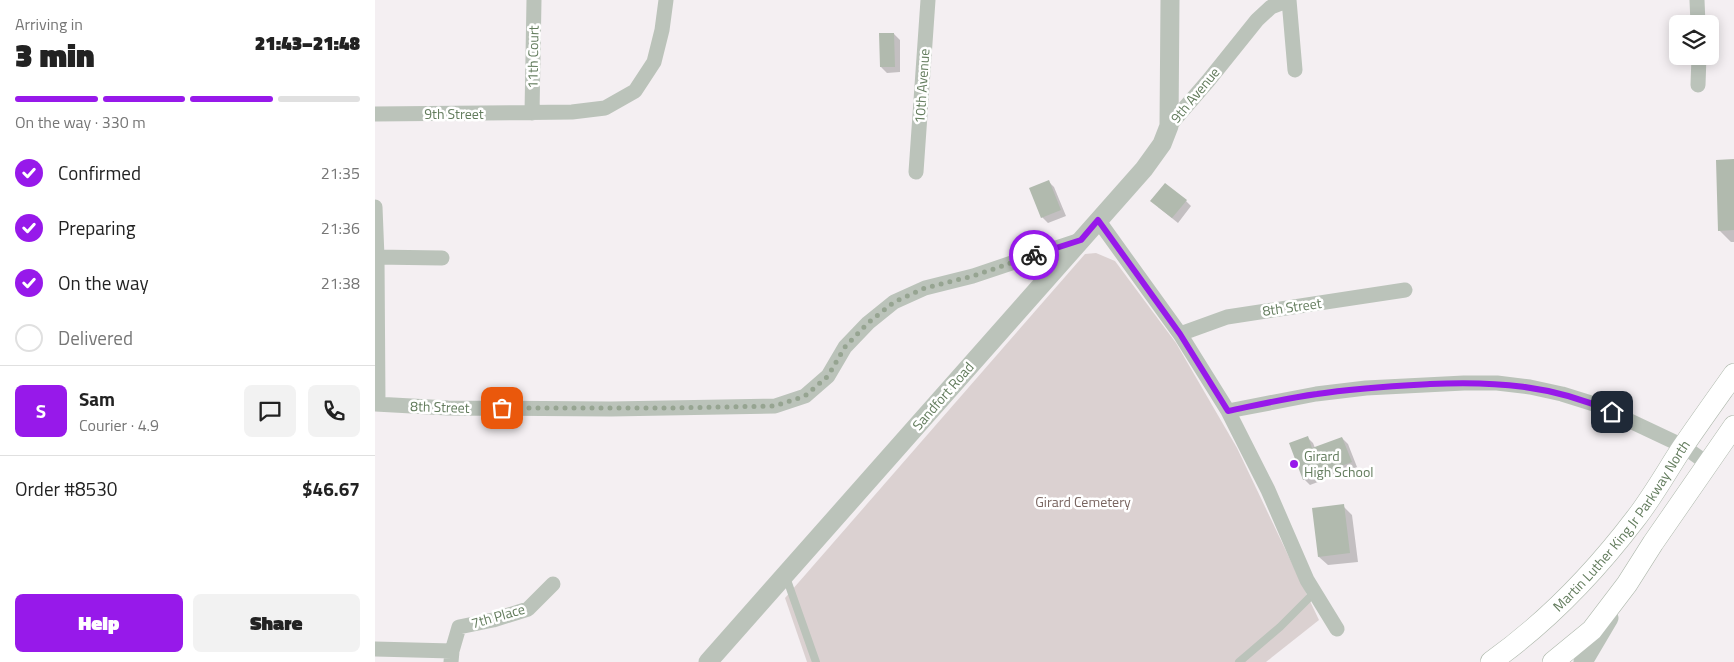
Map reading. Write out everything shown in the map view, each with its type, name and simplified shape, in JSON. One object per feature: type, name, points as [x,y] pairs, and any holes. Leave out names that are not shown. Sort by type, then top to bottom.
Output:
[{"type":"main road","name":"Martin Luther King Jr Parkway North","points":[[1491,662],[1550,614],[1596,567],[1637,516],[1683,446],[1734,374]]},
{"type":"main road","points":[[1553,662],[1592,630],[1627,584],[1653,542],[1734,426]]},
{"type":"street","name":"11th Court","points":[[532,113],[534,0]]},
{"type":"street","points":[[532,113],[572,112],[605,108],[635,91],[654,62],[662,30],[666,0]]},
{"type":"street","name":"10th Avenue","points":[[916,172],[929,0]]},
{"type":"street","name":"9th Avenue","points":[[1169,126],[1170,0]]},
{"type":"street","points":[[1289,0],[1295,70]]},
{"type":"street","name":"9th Avenue","points":[[1169,126],[1257,20],[1271,7],[1289,0]]},
{"type":"street","points":[[1697,0],[1698,15]]},
{"type":"street","points":[[1698,84],[1699,65]]},
{"type":"street","name":"9th Street","points":[[375,114],[532,113]]},
{"type":"street","name":"Sandfort Road","points":[[708,662],[1149,163],[1163,144],[1169,126]]},
{"type":"street","points":[[375,207],[377,404]]},
{"type":"street","points":[[1098,220],[1180,334],[1228,411],[1268,490],[1277,514],[1314,593],[1337,629]]},
{"type":"street","name":"8th Street","points":[[377,404],[448,408],[592,409],[775,406],[805,396],[828,376],[845,347],[868,323],[894,302],[925,288],[973,276],[1081,240]]},
{"type":"street","points":[[376,257],[442,258]]},
{"type":"street","name":"8th Street","points":[[1180,334],[1227,317],[1405,290]]},
{"type":"street","points":[[1228,411],[1316,394],[1366,388],[1445,383],[1497,383],[1562,394],[1594,404],[1683,446],[1708,464]]},
{"type":"street","name":"7th Place","points":[[451,657],[459,627],[493,620],[529,609],[553,584]]},
{"type":"street","points":[[1583,662],[1627,584]]},
{"type":"street","points":[[375,649],[451,657]]},
{"type":"lane","points":[[785,575],[816,662]]},
{"type":"lane","points":[[1239,662],[1280,628],[1314,593]]},
{"type":"green space","name":"Girard Cemetery","points":[[1096,253],[1115,261],[1176,343],[1237,448],[1319,620],[1266,662],[807,662],[785,598],[1085,254]]},
{"type":"building","points":[[879,33],[894,33],[895,67],[880,67]]},
{"type":"building","points":[[1734,159],[1734,230],[1718,231],[1716,160]]},
{"type":"building","points":[[1049,180],[1061,210],[1041,218],[1029,188]]},
{"type":"building","points":[[1165,183],[1187,200],[1172,218],[1150,201]]},
{"type":"building","points":[[1308,436],[1312,448],[1342,437],[1352,462],[1303,480],[1289,443]]},
{"type":"building","points":[[1344,504],[1350,553],[1318,557],[1312,508]]},
{"type":"way so far","points":[[502,408],[743,408],[775,406],[805,396],[828,376],[845,347],[868,323],[894,302],[925,288],[973,276],[1034,255]]},
{"type":"place","name":"Girard High School","points":[[1294,464]]},
{"type":"route","points":[[1034,255],[1081,240],[1098,220],[1180,334],[1228,411],[1316,394],[1366,388],[1497,383],[1562,394],[1612,412]]}]
